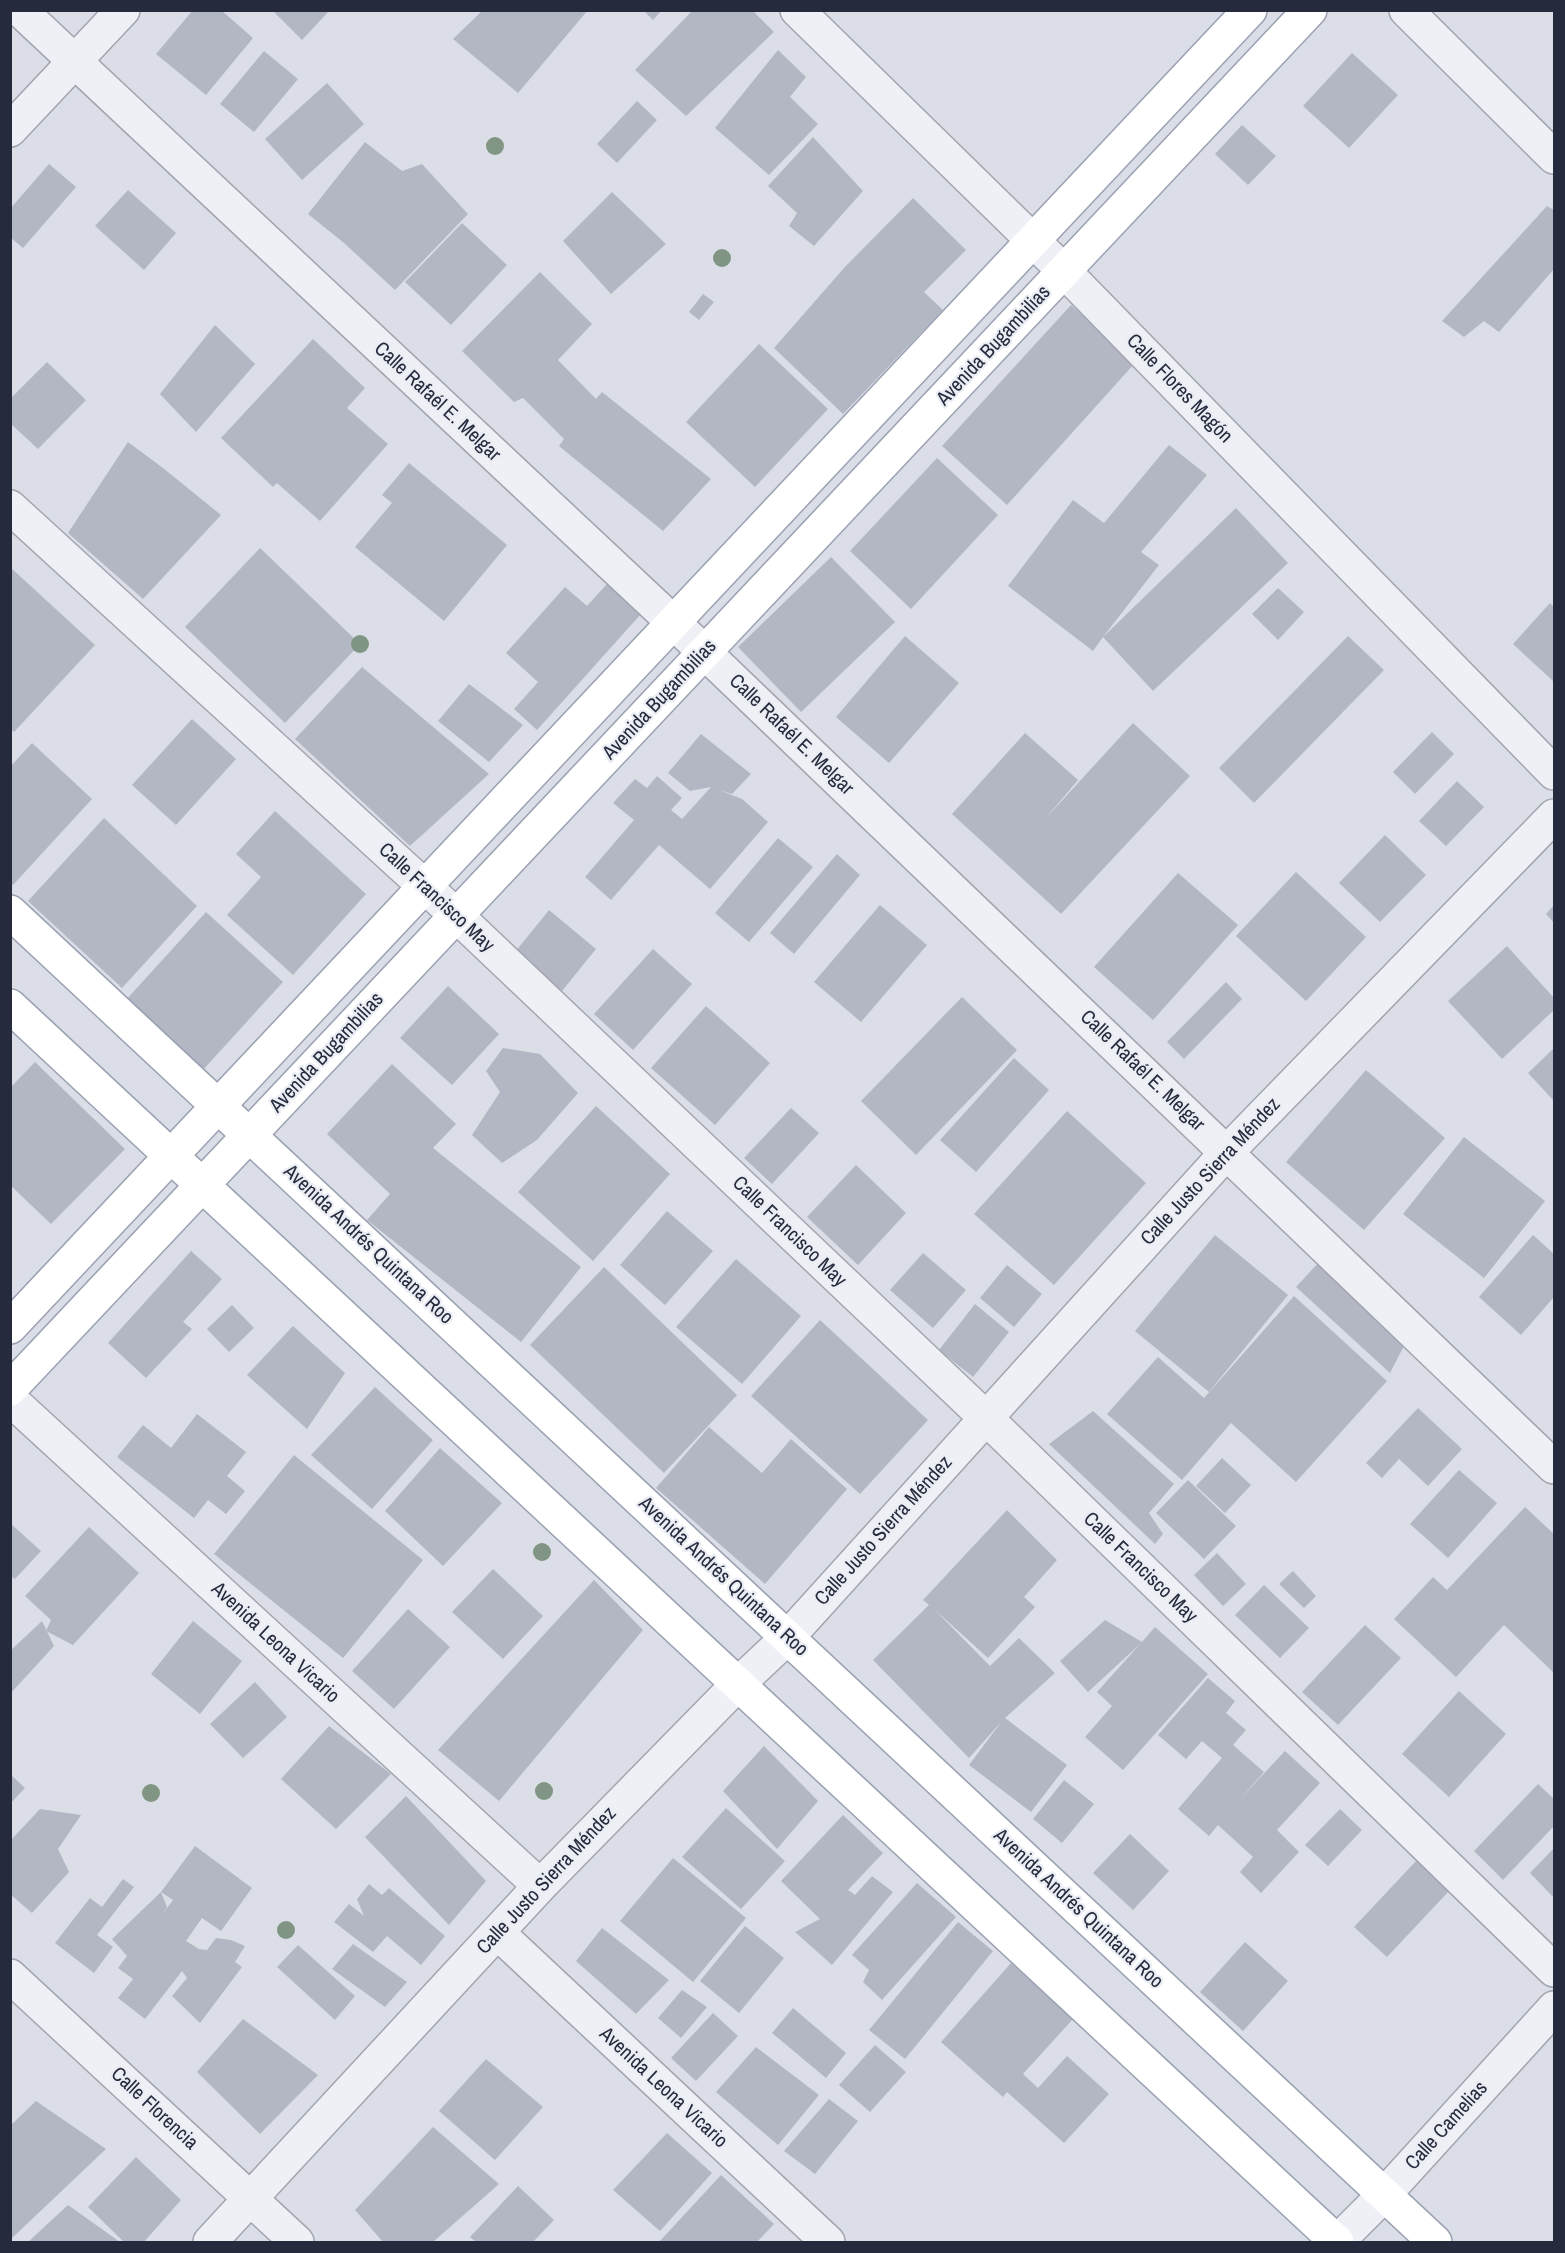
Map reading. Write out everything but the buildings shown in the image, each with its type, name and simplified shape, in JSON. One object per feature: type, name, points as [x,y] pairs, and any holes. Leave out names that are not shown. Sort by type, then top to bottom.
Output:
[{"type":"main road","points":[[10,1327],[1250,10]]},
{"type":"main road","name":"Avenida Bugambilias","points":[[10,1389],[1310,10]]},
{"type":"main road","name":"Avenida Andrés Quintana Roo","points":[[10,912],[1434,2242]]},
{"type":"main road","points":[[10,1006],[1337,2242]]},
{"type":"street","name":"Calle Rafaél E. Melgar","points":[[20,10],[674,623],[1554,1467]]},
{"type":"street","points":[[10,130],[123,10]]},
{"type":"street","name":"Calle Flores Magón","points":[[797,10],[1064,271],[1554,773]]},
{"type":"street","points":[[1406,10],[1554,157]]},
{"type":"street","name":"Calle Francisco May","points":[[10,507],[457,916],[987,1419],[1554,1970]]},
{"type":"street","name":"Calle Justo Sierra Méndez","points":[[210,2242],[540,1886],[738,1684],[787,1638],[1227,1152],[1554,816]]},
{"type":"street","name":"Avenida Leona Vicario","points":[[10,1400],[540,1886]]},
{"type":"street","name":"Avenida Leona Vicario","points":[[498,1933],[828,2242]]},
{"type":"street","name":"Calle Florencia","points":[[10,1976],[297,2242]]},
{"type":"street","name":"Calle Camelias","points":[[1337,2242],[1384,2195],[1554,2008]]}]
